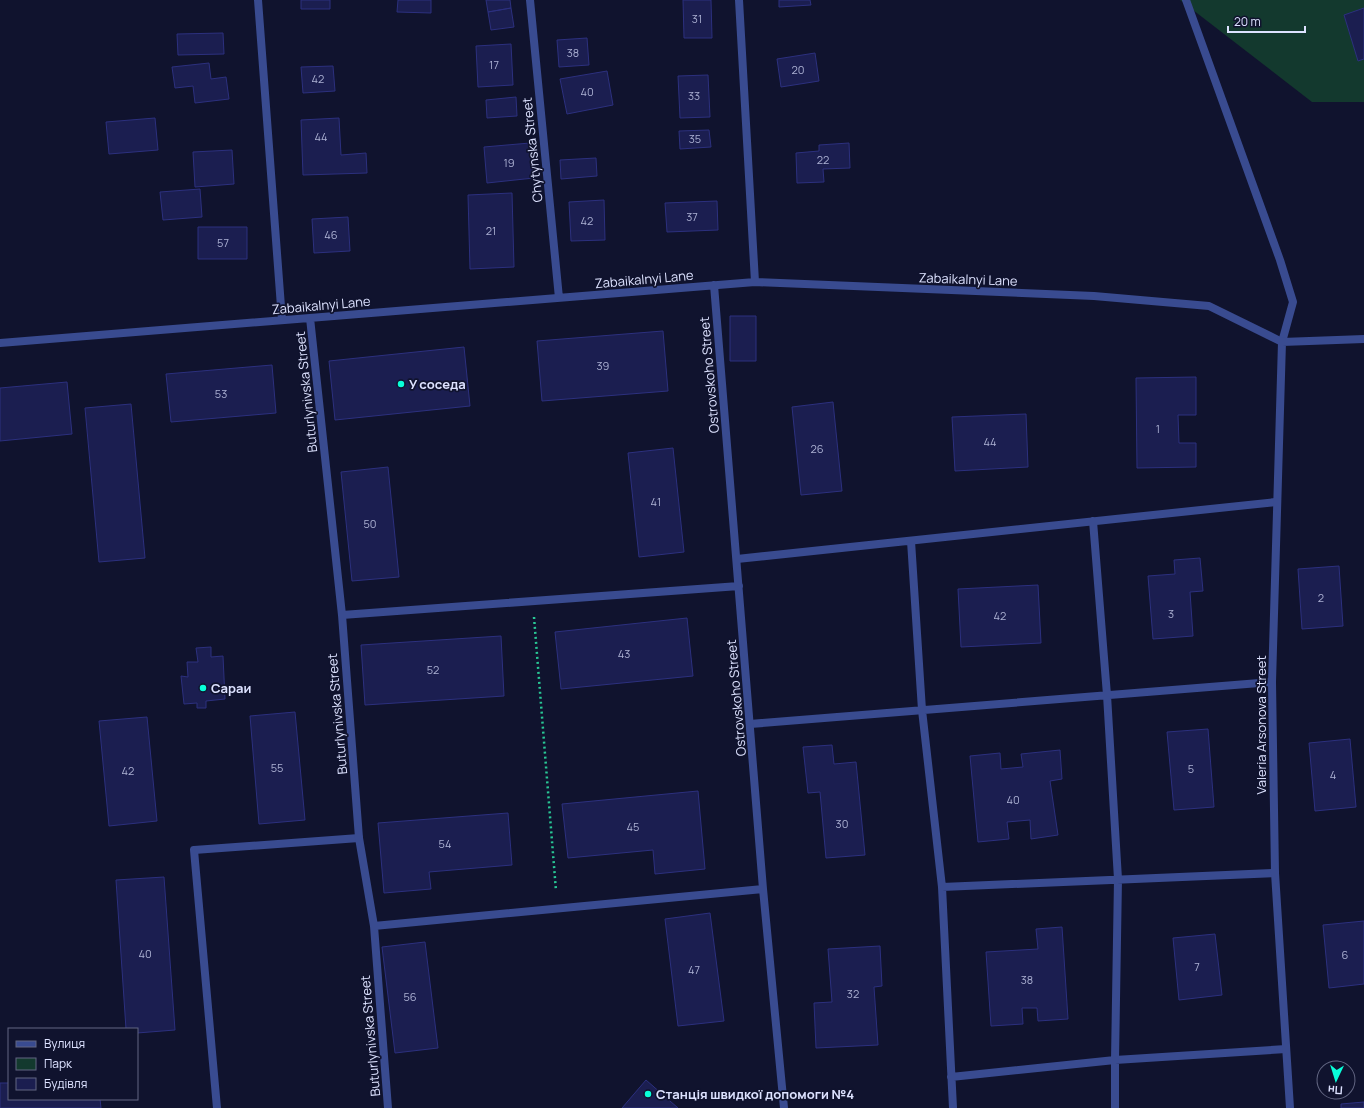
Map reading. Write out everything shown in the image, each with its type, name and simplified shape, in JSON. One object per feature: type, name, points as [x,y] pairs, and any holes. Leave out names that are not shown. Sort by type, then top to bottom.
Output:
[{"type":"street","name":"Buturlynivska Street","points":[[258,0],[282,320]]},
{"type":"street","name":"Chytynska Street","points":[[530,0],[559,298]]},
{"type":"street","points":[[739,0],[755,282]]},
{"type":"street","name":"Valeria Arsonova Street","points":[[1186,0],[1280,260],[1293,302],[1282,342],[1276,502],[1272,682],[1275,873],[1290,1108]]},
{"type":"street","name":"Zabaikalnyi Lane","points":[[0,343],[755,282],[1094,296],[1208,306],[1282,342]]},
{"type":"street","name":"Ostrovskoho Street","points":[[714,285],[763,889],[784,1108]]},
{"type":"street","name":"Buturlynivska Street","points":[[310,318],[342,615],[359,838],[374,926],[388,1108]]},
{"type":"street","points":[[1282,342],[1364,339]]},
{"type":"street","points":[[737,559],[1276,502]]},
{"type":"street","points":[[1093,522],[1107,695],[1118,879],[1115,1108]]},
{"type":"street","points":[[911,541],[922,710],[942,887],[953,1108]]},
{"type":"street","points":[[342,615],[739,586]]},
{"type":"street","points":[[750,724],[1272,682]]},
{"type":"street","points":[[217,1108],[194,850],[359,838]]},
{"type":"street","points":[[942,887],[1275,873]]},
{"type":"street","points":[[374,926],[763,889]]},
{"type":"street","points":[[951,1077],[1115,1060],[1286,1049]]},
{"type":"path","points":[[532,601],[557,908]]},
{"type":"green space","points":[[1180,0],[1364,0],[1364,102],[1312,102]]},
{"type":"building","points":[[301,0],[330,0],[330,9],[301,9]]},
{"type":"building","points":[[398,0],[431,0],[431,13],[397,12]]},
{"type":"building","points":[[486,0],[510,0],[511,8],[488,12]]},
{"type":"building","points":[[683,0],[711,0],[712,38],[684,38]]},
{"type":"building","points":[[779,0],[810,0],[811,5],[779,7]]},
{"type":"building","points":[[511,8],[514,27],[491,30],[488,12]]},
{"type":"building","points":[[1364,8],[1364,59],[1358,61],[1344,15]]},
{"type":"building","points":[[223,33],[224,54],[178,55],[177,34]]},
{"type":"building","points":[[587,38],[589,65],[559,67],[557,40]]},
{"type":"building","points":[[511,44],[513,85],[478,87],[476,46]]},
{"type":"building","points":[[815,53],[819,81],[781,87],[777,59]]},
{"type":"building","points":[[209,63],[211,79],[226,77],[229,99],[195,103],[193,86],[175,88],[172,67]]},
{"type":"building","points":[[333,66],[335,91],[303,93],[301,67]]},
{"type":"building","points":[[607,71],[613,105],[567,114],[560,79]]},
{"type":"building","points":[[708,75],[710,117],[680,118],[678,76]]},
{"type":"building","points":[[516,97],[517,116],[487,118],[486,100]]},
{"type":"building","points":[[155,118],[158,150],[109,154],[106,122]]},
{"type":"building","points":[[339,118],[341,155],[366,153],[367,173],[303,175],[301,120]]},
{"type":"building","points":[[709,130],[711,147],[680,149],[679,131]]},
{"type":"building","points":[[530,143],[534,178],[487,183],[484,147]]},
{"type":"building","points":[[849,143],[850,168],[823,169],[824,182],[797,183],[796,153],[819,151],[819,145]]},
{"type":"building","points":[[232,150],[234,184],[195,187],[193,152]]},
{"type":"building","points":[[596,158],[597,176],[561,179],[560,160]]},
{"type":"building","points":[[200,189],[202,217],[163,220],[160,192]]},
{"type":"building","points":[[512,193],[514,267],[470,269],[468,195]]},
{"type":"building","points":[[604,200],[605,240],[571,241],[569,202]]},
{"type":"building","points":[[717,201],[718,230],[667,232],[665,203]]},
{"type":"building","points":[[348,217],[350,251],[314,253],[312,219]]},
{"type":"building","points":[[198,227],[247,227],[247,259],[198,259]]},
{"type":"building","points":[[730,316],[756,316],[756,361],[730,361]]},
{"type":"building","points":[[663,331],[668,391],[542,401],[537,341]]},
{"type":"building","points":[[464,347],[470,406],[335,420],[329,361]]},
{"type":"building","points":[[272,365],[276,413],[171,422],[166,374]]},
{"type":"building","points":[[1196,377],[1196,415],[1178,415],[1179,443],[1196,443],[1196,467],[1137,468],[1136,378]]},
{"type":"building","points":[[67,382],[72,434],[0,441],[0,388]]},
{"type":"building","points":[[833,402],[842,491],[801,495],[792,407]]},
{"type":"building","points":[[131,404],[145,558],[99,562],[85,408]]},
{"type":"building","points":[[1026,414],[1028,467],[955,471],[952,417]]},
{"type":"building","points":[[673,448],[684,552],[639,557],[628,453]]},
{"type":"building","points":[[388,467],[399,577],[352,581],[341,472]]},
{"type":"building","points":[[1200,558],[1203,591],[1190,592],[1193,636],[1153,639],[1148,576],[1175,574],[1174,560]]},
{"type":"building","points":[[1339,566],[1343,626],[1302,629],[1298,569]]},
{"type":"building","points":[[1038,585],[1041,643],[961,647],[958,589]]},
{"type":"building","points":[[687,618],[693,676],[561,689],[555,632]]},
{"type":"building","points":[[501,636],[504,696],[365,705],[361,645]]},
{"type":"building","name":"Сараи","points":[[211,647],[211,657],[223,656],[225,699],[206,701],[206,708],[197,708],[197,703],[184,704],[181,676],[188,677],[187,662],[198,662],[196,648]]},
{"type":"building","points":[[295,712],[305,820],[259,824],[250,716]]},
{"type":"building","points":[[147,717],[157,821],[109,826],[99,721]]},
{"type":"building","points":[[1208,729],[1214,807],[1174,810],[1167,732]]},
{"type":"building","points":[[1350,739],[1356,807],[1315,811],[1309,743]]},
{"type":"building","points":[[832,745],[834,764],[856,762],[865,855],[826,858],[820,792],[808,793],[803,747]]},
{"type":"building","points":[[1060,750],[1062,779],[1050,781],[1058,835],[1031,839],[1030,820],[1007,822],[1009,839],[978,842],[970,756],[1000,753],[1001,769],[1023,767],[1021,754]]},
{"type":"building","points":[[698,791],[705,869],[655,874],[653,850],[568,858],[562,804]]},
{"type":"building","points":[[508,813],[512,865],[429,872],[431,889],[384,893],[378,823]]},
{"type":"building","points":[[164,877],[175,1030],[138,1033],[138,1028],[126,1028],[116,880]]},
{"type":"building","points":[[710,913],[724,1021],[678,1026],[665,919]]},
{"type":"building","points":[[1364,921],[1364,984],[1329,988],[1323,925]]},
{"type":"building","points":[[1062,927],[1068,1019],[1038,1021],[1037,1008],[1022,1008],[1023,1024],[991,1026],[986,952],[1038,949],[1036,929]]},
{"type":"building","points":[[1215,934],[1222,995],[1179,1000],[1173,938]]},
{"type":"building","points":[[425,942],[438,1048],[395,1053],[382,947]]},
{"type":"building","points":[[880,946],[882,986],[874,987],[878,1045],[816,1048],[814,1003],[832,1002],[828,949]]},
{"type":"building","name":"Станція швидкої допомоги №4","points":[[646,1080],[678,1108],[622,1108]]},
{"type":"building","points":[[0,1083],[8,1083],[8,1100],[100,1100],[101,1108],[0,1108]]},
{"type":"building","points":[[1364,1102],[1364,1108],[1341,1108],[1341,1104]]},
{"type":"place","name":"У соседа","points":[[401,384]]},
{"type":"place","name":"Сараи","points":[[203,688]]},
{"type":"place","name":"Станція швидкої допомоги №4","points":[[648,1094]]}]
